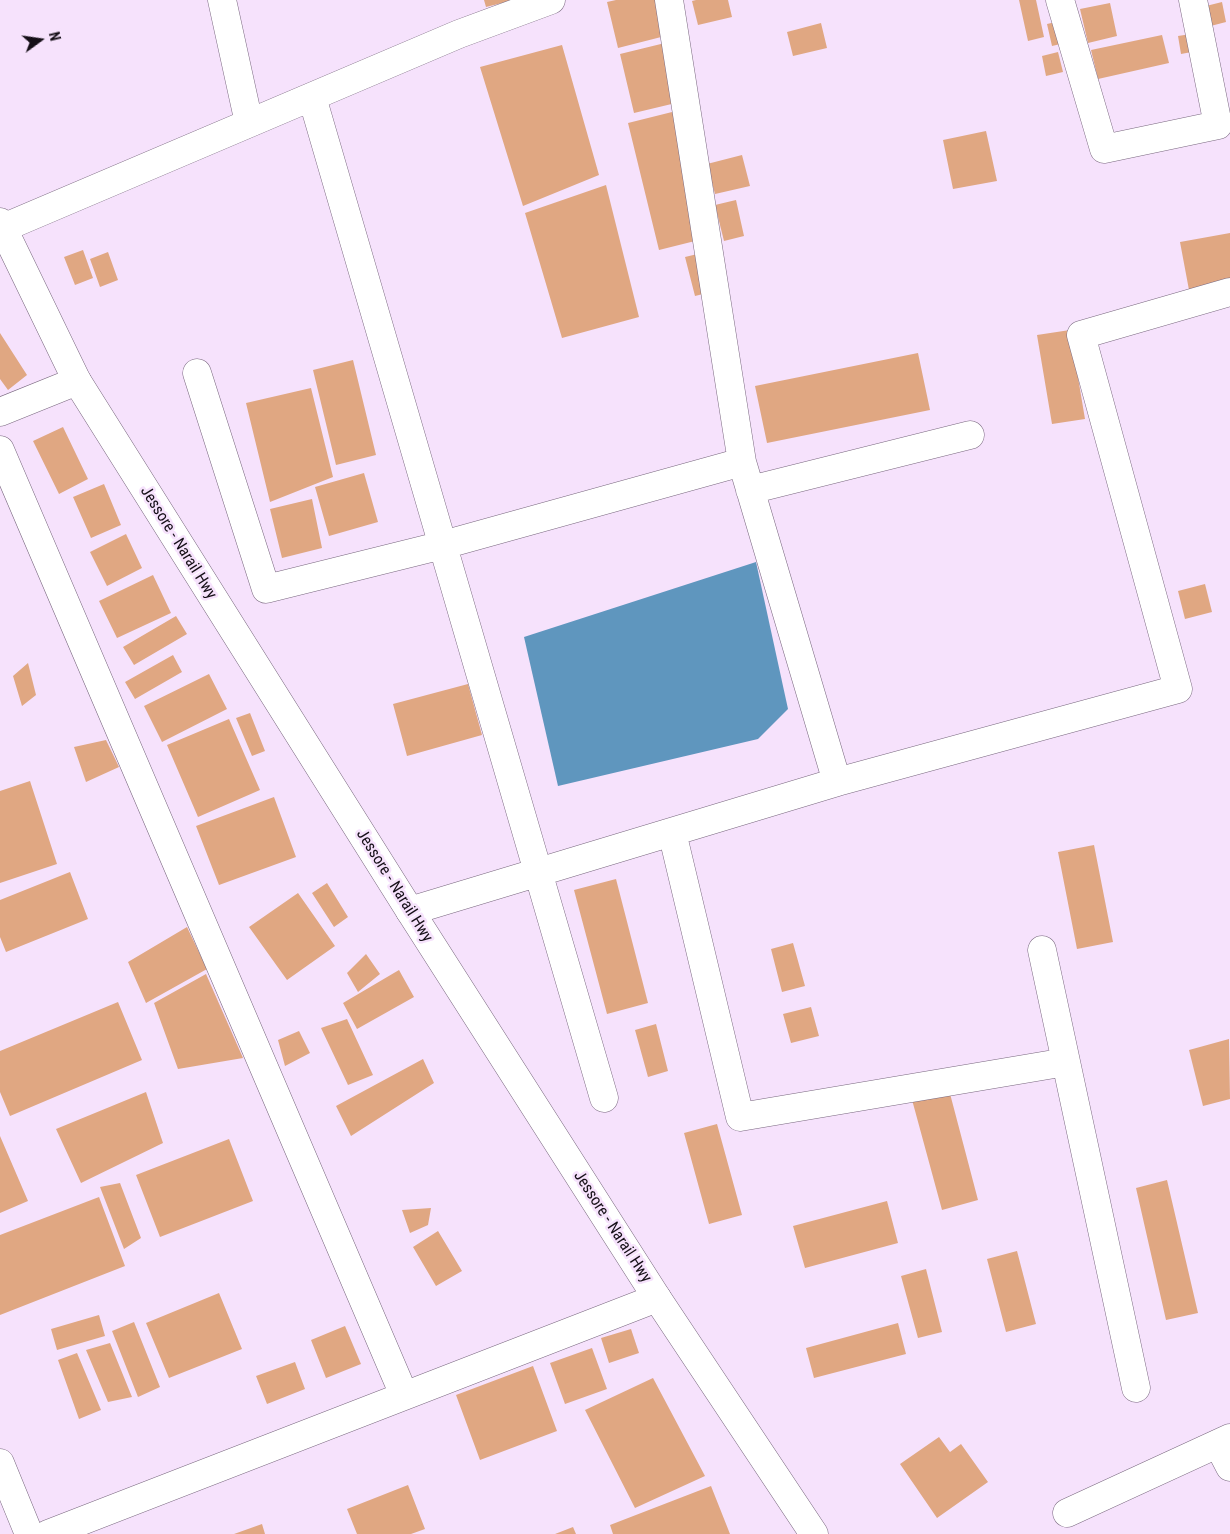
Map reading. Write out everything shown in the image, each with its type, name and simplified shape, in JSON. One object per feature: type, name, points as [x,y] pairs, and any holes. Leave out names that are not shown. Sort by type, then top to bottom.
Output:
[{"type":"main road","points":[[222,0],[249,123]]},
{"type":"main road","points":[[1,225],[460,34],[552,0]]},
{"type":"main road","points":[[669,0],[742,462],[837,782]]},
{"type":"main road","points":[[1060,0],[1104,149],[1218,125],[1193,0]]},
{"type":"main road","points":[[312,97],[604,1098]]},
{"type":"main road","name":"Jessore - Narail Hwy","points":[[1,225],[77,381],[410,911],[658,1298],[814,1534]]},
{"type":"main road","points":[[410,911],[837,782],[1178,689],[1081,335],[1230,292]]},
{"type":"main road","points":[[197,374],[266,589],[442,545],[742,462]]},
{"type":"main road","points":[[0,412],[77,381]]},
{"type":"main road","points":[[750,490],[970,436]]},
{"type":"main road","points":[[0,450],[404,1395]]},
{"type":"main road","points":[[672,832],[740,1117],[1066,1062]]},
{"type":"main road","points":[[1042,950],[1136,1388]]},
{"type":"main road","points":[[48,1534],[658,1298]]},
{"type":"main road","points":[[1067,1513],[1226,1450]]},
{"type":"main road","points":[[0,1463],[30,1534]]},
{"type":"water","points":[[756,562],[788,709],[758,739],[558,786],[524,637]]},
{"type":"building","points":[[484,0],[510,0],[510,1],[486,7]]},
{"type":"building","points":[[616,0],[661,0],[669,35],[618,48],[607,2]]},
{"type":"building","points":[[728,0],[732,17],[698,25],[692,1]]},
{"type":"building","points":[[1019,0],[1036,0],[1044,37],[1028,41]]},
{"type":"building","points":[[1222,2],[1226,22],[1203,28],[1198,8]]},
{"type":"building","points":[[1110,3],[1117,36],[1088,43],[1080,9]]},
{"type":"building","points":[[1073,18],[1078,40],[1052,46],[1047,24]]},
{"type":"building","points":[[821,23],[827,48],[793,56],[787,32]]},
{"type":"building","points":[[1210,31],[1213,48],[1181,54],[1178,36]]},
{"type":"building","points":[[1162,35],[1169,63],[1098,79],[1091,50]]},
{"type":"building","points":[[665,43],[680,102],[634,113],[620,54]]},
{"type":"building","points":[[562,45],[599,175],[523,206],[480,67]]},
{"type":"building","points":[[1058,52],[1063,72],[1046,76],[1042,56]]},
{"type":"building","points":[[680,110],[711,237],[659,250],[628,123]]},
{"type":"building","points":[[986,131],[997,181],[953,189],[943,140]]},
{"type":"building","points":[[742,155],[750,186],[715,194],[707,164]]},
{"type":"building","points":[[606,185],[639,317],[562,338],[525,213]]},
{"type":"building","points":[[736,200],[744,236],[724,241],[715,205]]},
{"type":"building","points":[[1230,233],[1230,283],[1189,290],[1180,242]]},
{"type":"building","points":[[83,250],[93,278],[75,285],[64,257]]},
{"type":"building","points":[[714,250],[723,289],[695,296],[685,257]]},
{"type":"building","points":[[108,252],[118,280],[100,287],[90,259]]},
{"type":"building","points":[[1070,330],[1085,419],[1052,424],[1037,335]]},
{"type":"building","points":[[0,333],[27,375],[8,390],[0,379]]},
{"type":"building","points":[[918,353],[930,410],[767,443],[755,386]]},
{"type":"building","points":[[353,360],[376,455],[336,465],[313,370]]},
{"type":"building","points":[[311,388],[333,477],[270,502],[246,403]]},
{"type":"building","points":[[63,427],[88,479],[59,494],[33,441]]},
{"type":"building","points":[[364,473],[378,522],[329,536],[315,487]]},
{"type":"building","points":[[104,484],[121,525],[91,538],[73,497]]},
{"type":"building","points":[[312,499],[322,548],[282,558],[270,509]]},
{"type":"building","points":[[126,534],[142,568],[107,586],[90,552]]},
{"type":"building","points":[[153,575],[171,613],[117,638],[99,601]]},
{"type":"building","points":[[1205,584],[1212,612],[1185,619],[1178,591]]},
{"type":"building","points":[[176,616],[187,634],[134,665],[123,647]]},
{"type":"building","points":[[173,655],[182,672],[135,699],[125,682]]},
{"type":"building","points":[[28,663],[36,695],[22,706],[13,676]]},
{"type":"building","points":[[209,674],[227,709],[162,742],[144,706]]},
{"type":"building","points":[[468,684],[482,735],[407,756],[393,704]]},
{"type":"building","points":[[250,713],[265,751],[252,756],[236,718]]},
{"type":"building","points":[[229,719],[260,790],[198,817],[167,745]]},
{"type":"building","points":[[106,740],[119,767],[86,782],[74,747]]},
{"type":"building","points":[[30,781],[57,864],[0,883],[0,791]]},
{"type":"building","points":[[274,797],[296,857],[219,885],[196,826]]},
{"type":"building","points":[[1094,845],[1113,942],[1077,949],[1058,852]]},
{"type":"building","points":[[70,872],[88,919],[6,952],[0,937],[0,900]]},
{"type":"building","points":[[616,879],[648,1003],[607,1014],[574,890]]},
{"type":"building","points":[[327,883],[348,917],[334,927],[312,893]]},
{"type":"building","points":[[298,893],[335,946],[287,980],[249,927]]},
{"type":"building","points":[[187,927],[207,969],[146,1003],[128,962]]},
{"type":"building","points":[[793,943],[805,986],[782,992],[771,949]]},
{"type":"building","points":[[366,954],[380,974],[358,992],[347,973]]},
{"type":"building","points":[[399,970],[414,997],[357,1029],[343,1003]]},
{"type":"building","points":[[206,974],[243,1058],[178,1069],[154,1003]]},
{"type":"building","points":[[118,1002],[142,1060],[10,1116],[0,1092],[0,1051]]},
{"type":"building","points":[[811,1007],[819,1036],[791,1043],[783,1014]]},
{"type":"building","points":[[347,1019],[373,1075],[348,1085],[321,1028]]},
{"type":"building","points":[[656,1024],[668,1071],[648,1077],[635,1030]]},
{"type":"building","points":[[299,1031],[310,1053],[285,1066],[278,1040]]},
{"type":"building","points":[[1229,1039],[1230,1099],[1203,1106],[1189,1050]]},
{"type":"building","points":[[423,1059],[434,1083],[351,1136],[336,1106]]},
{"type":"building","points":[[948,1086],[978,1200],[942,1210],[911,1096]]},
{"type":"building","points":[[146,1092],[163,1143],[81,1183],[56,1129]]},
{"type":"building","points":[[717,1124],[742,1215],[709,1224],[684,1133]]},
{"type":"building","points":[[0,1136],[28,1201],[0,1213]]},
{"type":"building","points":[[229,1139],[253,1201],[160,1237],[136,1175]]},
{"type":"building","points":[[1167,1180],[1198,1313],[1166,1320],[1136,1188]]},
{"type":"building","points":[[120,1183],[141,1238],[124,1249],[100,1187]]},
{"type":"building","points":[[99,1197],[125,1266],[0,1315],[0,1235]]},
{"type":"building","points":[[887,1201],[898,1243],[805,1268],[793,1226]]},
{"type":"building","points":[[431,1208],[428,1225],[410,1233],[402,1210]]},
{"type":"building","points":[[438,1231],[462,1271],[436,1286],[413,1247]]},
{"type":"building","points":[[1017,1251],[1036,1324],[1006,1332],[987,1259]]},
{"type":"building","points":[[926,1269],[942,1332],[918,1338],[901,1276]]},
{"type":"building","points":[[219,1293],[242,1349],[169,1378],[146,1323]]},
{"type":"building","points":[[99,1315],[105,1336],[57,1350],[51,1329]]},
{"type":"building","points":[[134,1322],[160,1387],[138,1397],[112,1331]]},
{"type":"building","points":[[898,1323],[906,1354],[814,1378],[806,1348]]},
{"type":"building","points":[[345,1326],[361,1364],[326,1378],[311,1340]]},
{"type":"building","points":[[631,1329],[639,1353],[609,1363],[601,1338]]},
{"type":"building","points":[[110,1343],[132,1397],[108,1402],[86,1350]]},
{"type":"building","points":[[592,1348],[607,1389],[565,1404],[550,1363]]},
{"type":"building","points":[[77,1353],[101,1410],[79,1419],[58,1360]]},
{"type":"building","points":[[295,1362],[305,1389],[267,1404],[256,1376]]},
{"type":"building","points":[[533,1366],[557,1431],[480,1460],[456,1395]]},
{"type":"building","points":[[653,1378],[705,1476],[635,1508],[585,1410]]},
{"type":"building","points":[[939,1437],[950,1452],[961,1444],[988,1482],[937,1518],[900,1464]]},
{"type":"building","points":[[408,1485],[425,1529],[411,1534],[357,1534],[347,1509]]},
{"type":"building","points":[[711,1486],[730,1534],[613,1534],[610,1525]]},
{"type":"building","points":[[262,1524],[265,1534],[234,1534]]},
{"type":"building","points":[[573,1527],[576,1534],[555,1534]]}]
